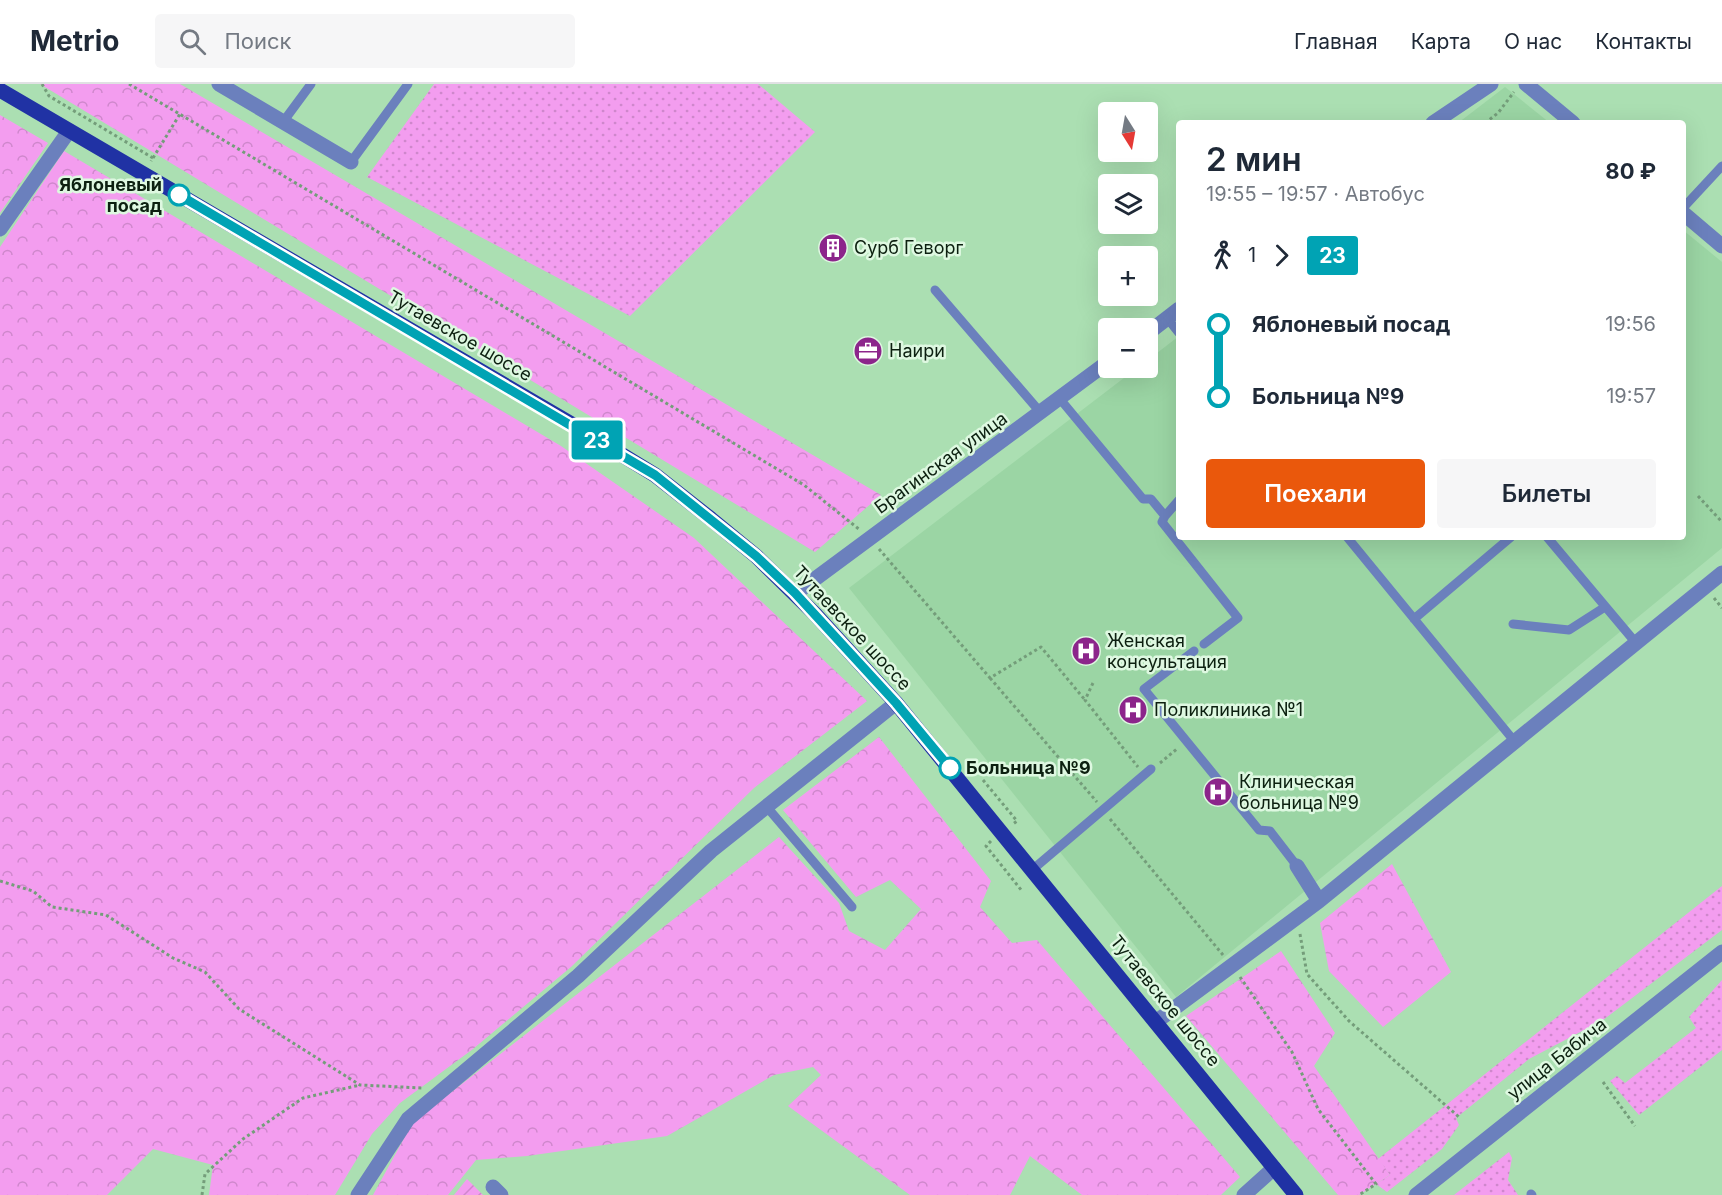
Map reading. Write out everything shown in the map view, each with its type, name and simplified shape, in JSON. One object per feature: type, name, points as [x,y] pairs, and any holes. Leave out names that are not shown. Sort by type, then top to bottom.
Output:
[{"type":"main road","name":"Тутаевское шоссе","points":[[0,90],[655,475],[756,556],[795,593],[896,703],[1157,1021],[1296,1195]]},
{"type":"street","points":[[219,84],[351,162]]},
{"type":"street","points":[[1437,120],[1491,84]]},
{"type":"street","points":[[1521,88],[1569,120]]},
{"type":"street","points":[[0,229],[69,131]]},
{"type":"street","points":[[1686,216],[1722,246]]},
{"type":"street","points":[[1158,325],[1173,314]]},
{"type":"street","name":"Брагинская улица","points":[[795,593],[1098,370]]},
{"type":"street","points":[[1157,1021],[1319,902],[1722,573]]},
{"type":"street","points":[[358,1195],[408,1119],[578,976],[711,851],[896,703]]},
{"type":"street","points":[[1297,866],[1319,902]]},
{"type":"street","name":"улица Бабича","points":[[1426,1192],[1722,952]]},
{"type":"street","points":[[1244,1195],[1274,1168]]},
{"type":"lane","points":[[283,122],[311,84]]},
{"type":"lane","points":[[351,162],[408,84]]},
{"type":"lane","points":[[1686,205],[1722,166]]},
{"type":"lane","points":[[935,290],[1041,413]]},
{"type":"lane","points":[[1060,399],[1143,499],[1150,499],[1164,516]]},
{"type":"lane","points":[[1176,503],[1161,522],[1238,618],[1204,644]]},
{"type":"lane","points":[[1349,540],[1515,742]]},
{"type":"lane","points":[[1414,619],[1507,540]]},
{"type":"lane","points":[[1549,540],[1636,643]]},
{"type":"lane","points":[[1513,624],[1569,630],[1605,608]]},
{"type":"lane","points":[[1194,651],[1144,689],[1259,831],[1270,831],[1297,866]]},
{"type":"lane","points":[[1032,870],[1148,773]]},
{"type":"lane","points":[[766,806],[852,907]]},
{"type":"path","points":[[42,84],[48,96],[153,158]]},
{"type":"path","points":[[129,84],[804,485],[871,539],[1103,810],[1232,966],[1292,1052],[1317,1109],[1376,1184],[1359,1195]]},
{"type":"path","points":[[1489,120],[1521,88]]},
{"type":"path","points":[[143,174],[180,114]]},
{"type":"path","points":[[1698,496],[1722,522]]},
{"type":"path","points":[[990,678],[1041,647],[1148,773],[1186,742]]},
{"type":"path","points":[[1085,700],[1093,683]]},
{"type":"path","points":[[0,881],[33,891],[52,907],[106,915],[173,958],[205,972],[239,1009],[360,1085]]},
{"type":"path","points":[[1293,921],[1300,931],[1307,974],[1349,1020],[1459,1117]]},
{"type":"path","points":[[1603,1082],[1635,1126]]},
{"type":"path","points":[[202,1195],[205,1174],[243,1139],[303,1098],[360,1085],[443,1089]]},
{"type":"shaded area","points":[[1505,87],[1546,120],[1462,120]]},
{"type":"shaded area","name":"Клиническая больница №9","points":[[1686,232],[1722,262],[1722,548],[1176,997],[849,588],[1124,378],[1158,378],[1158,352],[1176,338],[1176,540],[1686,540]]},
{"type":"green space","points":[[40,84],[180,84],[881,495],[815,552]]},
{"type":"green space","points":[[434,84],[758,84],[815,132],[630,316],[367,177]]},
{"type":"green space","points":[[0,115],[48,143],[0,213]]},
{"type":"green space","points":[[64,151],[561,446],[694,538],[867,701],[754,788],[571,967],[473,1049],[400,1103],[372,1134],[335,1195],[209,1195],[213,1165],[153,1149],[107,1195],[0,1195],[0,247]]},
{"type":"green space","points":[[879,737],[991,881],[980,907],[1012,943],[1037,940],[1240,1177],[1221,1195],[1082,1195],[1030,1156],[1010,1195],[910,1195],[788,1106],[821,1075],[813,1067],[774,1075],[667,1136],[527,1156],[476,1160],[448,1195],[373,1195],[413,1122],[779,837],[839,903],[849,931],[885,950],[921,909],[890,880],[856,897],[783,810]]},
{"type":"green space","points":[[1392,864],[1451,972],[1383,1027],[1329,971],[1320,923]]},
{"type":"green space","points":[[1722,886],[1722,930],[1603,1020],[1529,1059],[1456,1118],[1459,1125],[1442,1149],[1387,1192],[1376,1184],[1390,1175],[1378,1159]]},
{"type":"green space","points":[[1281,951],[1335,1033],[1314,1066],[1390,1175],[1359,1195],[1338,1195],[1186,1016]]},
{"type":"green space","points":[[1722,980],[1722,1050],[1639,1115],[1610,1081],[1617,1076],[1625,1083],[1696,1028],[1689,1017]]},
{"type":"green space","points":[[1509,1152],[1512,1158],[1508,1180],[1518,1195],[1454,1195]]},
{"type":"green space","points":[[467,1179],[483,1195],[454,1195]]},
{"type":"bus line","name":"23","points":[[179,195],[655,475],[756,556],[795,593],[896,703],[950,768]]},
{"type":"place","name":"Яблоневый посад","points":[[179,195]]},
{"type":"place","name":"Сурб Геворг","points":[[833,248]]},
{"type":"place","name":"Наири","points":[[868,351]]},
{"type":"place","name":"Женская консультация","points":[[1086,651]]},
{"type":"place","name":"Поликлиника №1","points":[[1133,710]]},
{"type":"place","name":"Больница №9","points":[[950,768]]},
{"type":"place","name":"Клиническая больница №9","points":[[1218,792]]}]
